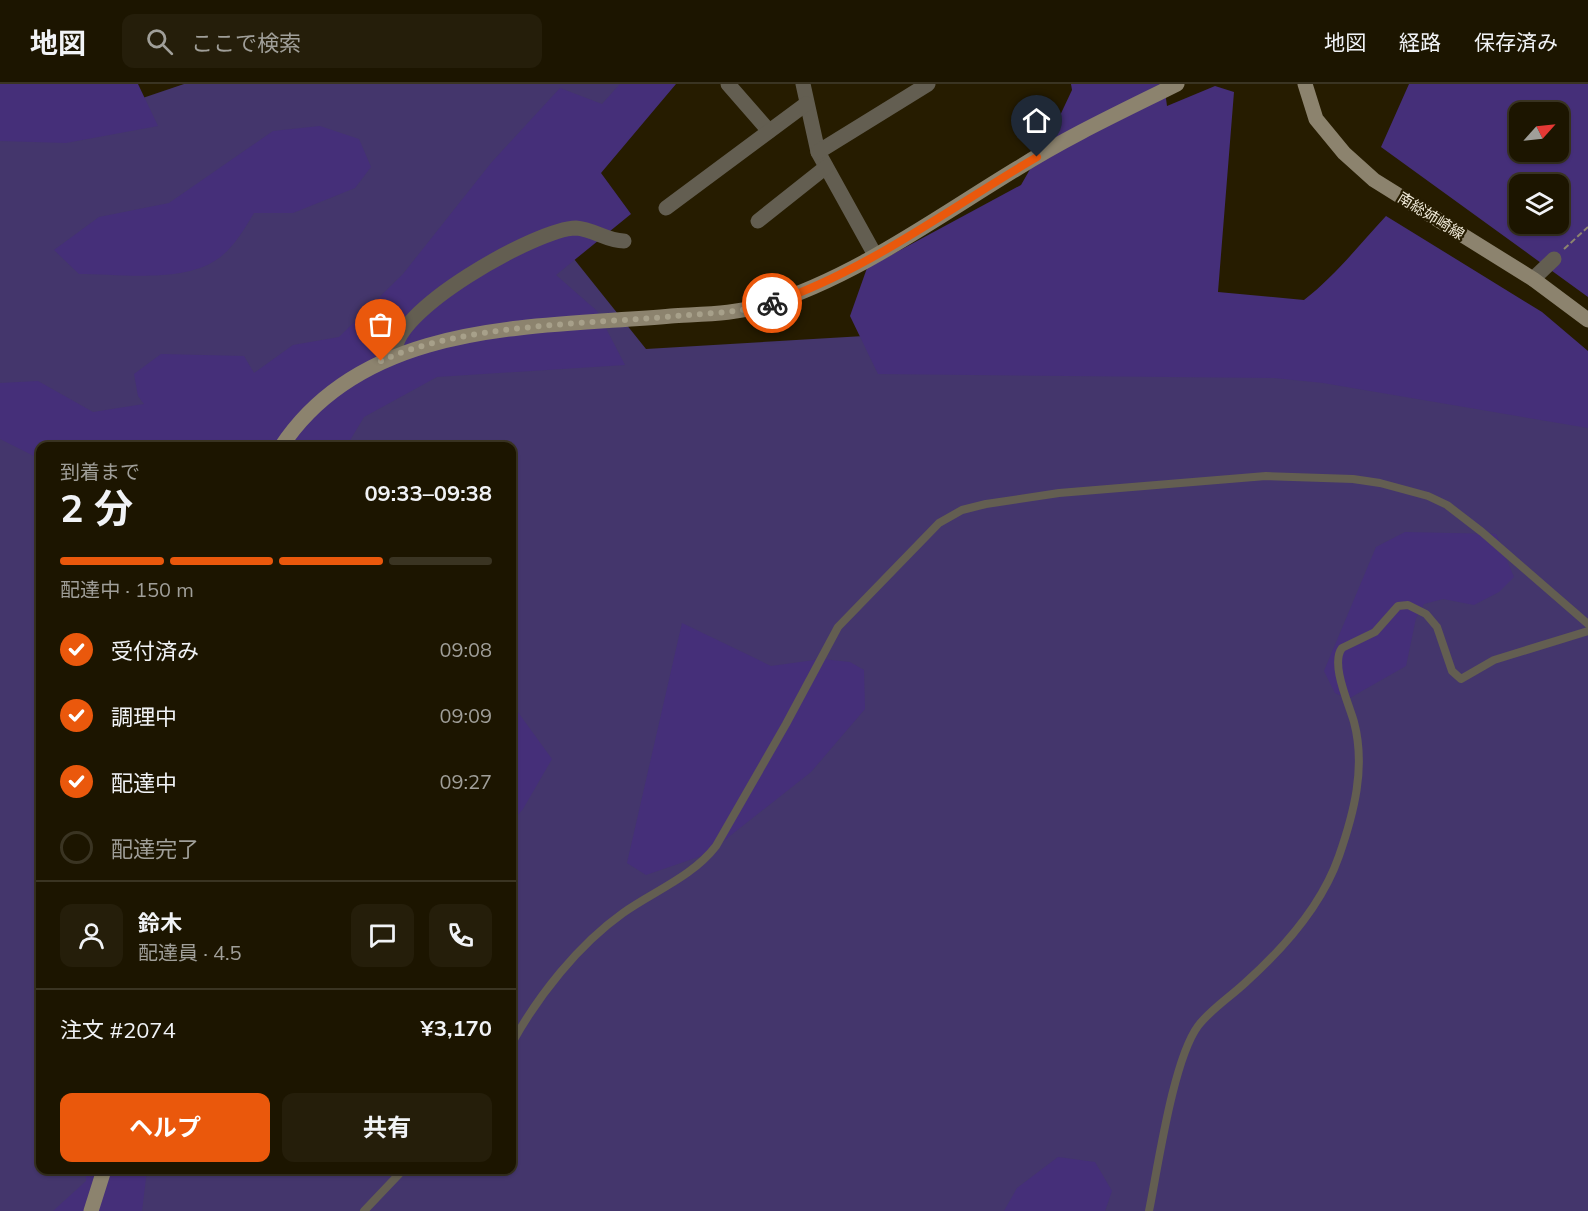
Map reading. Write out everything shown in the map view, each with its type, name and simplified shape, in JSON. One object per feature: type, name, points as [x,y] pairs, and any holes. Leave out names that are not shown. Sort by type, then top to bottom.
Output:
[{"type":"street","points":[[728,84],[769,131]]},
{"type":"street","points":[[803,84],[818,152],[875,255]]},
{"type":"street","points":[[818,152],[928,84]]},
{"type":"street","points":[[285,442],[307,413],[331,391],[396,354],[428,345],[508,331],[761,306],[808,291],[875,255],[1092,125],[1177,84]]},
{"type":"street","name":"南総姉崎線","points":[[1305,84],[1316,119],[1344,153],[1374,180],[1533,279],[1588,320]]},
{"type":"street","points":[[666,208],[806,104]]},
{"type":"street","points":[[759,221],[826,167]]},
{"type":"street","points":[[396,354],[394,347],[397,338],[419,314],[453,284],[525,244],[575,228],[613,241],[624,241]]},
{"type":"street","points":[[1533,279],[1554,259]]},
{"type":"street","points":[[91,1211],[103,1174]]},
{"type":"lane","points":[[516,1037],[540,1000],[606,927],[703,862],[716,846],[776,743],[838,627],[939,523],[962,510],[1059,493],[1266,476],[1353,479],[1380,483],[1428,496],[1447,505],[1482,532],[1588,624]]},
{"type":"lane","points":[[1149,1211],[1174,1091],[1188,1046],[1198,1026],[1256,973],[1285,942],[1311,910],[1338,858],[1355,799],[1360,758],[1354,721],[1337,661],[1342,648],[1375,632],[1398,606],[1408,604],[1426,614],[1437,627],[1452,671],[1461,679],[1494,660],[1588,631]]},
{"type":"lane","points":[[364,1211],[399,1174]]},
{"type":"path","points":[[1554,259],[1588,227]]},
{"type":"shaded area","points":[[0,84],[138,84],[158,126],[66,143],[0,141]]},
{"type":"shaded area","points":[[184,84],[655,84],[576,160],[566,249],[646,349],[1000,328],[1588,410],[1588,1211],[0,1211],[0,100],[125,104]]},
{"type":"shaded area","points":[[620,84],[676,84],[601,173],[631,214],[556,275],[597,311],[625,365],[437,377],[364,417],[349,442],[36,442],[36,457],[0,439],[0,383],[38,381],[93,412],[144,404],[138,396],[134,374],[161,354],[244,356],[254,373],[293,345],[339,337],[403,274],[491,163],[560,88],[602,104]]},
{"type":"shaded area","points":[[1071,84],[1164,84],[1167,106],[1215,86],[1234,92],[1218,292],[1304,300],[1336,271],[1386,216],[1542,312],[1588,351],[1588,428],[1323,383],[1274,378],[878,374],[850,316],[867,268],[1021,185],[1056,124],[1072,90]]},
{"type":"shaded area","points":[[1409,84],[1588,84],[1588,297],[1381,147]]},
{"type":"shaded area","points":[[320,126],[359,139],[371,167],[355,188],[293,213],[254,213],[228,251],[202,267],[168,275],[79,274],[54,250],[99,217],[169,203],[273,131]]},
{"type":"shaded area","points":[[1405,532],[1496,534],[1514,577],[1499,592],[1474,605],[1443,599],[1424,604],[1416,618],[1406,666],[1348,699],[1335,693],[1324,671],[1376,547]]},
{"type":"shaded area","points":[[682,623],[771,666],[822,659],[850,662],[864,670],[865,709],[811,772],[707,854],[646,875],[627,863]]},
{"type":"shaded area","points":[[516,710],[552,759],[516,817]]},
{"type":"shaded area","points":[[1058,1157],[1095,1162],[1112,1191],[1105,1211],[1004,1211],[1017,1188]]},
{"type":"shaded area","points":[[86,1174],[147,1174],[142,1211],[53,1211],[86,1181]]},
{"type":"way so far","points":[[381,361],[428,345],[480,335],[695,314],[772,303]]},
{"type":"route","points":[[772,303],[808,291],[875,255],[1037,157]]}]
